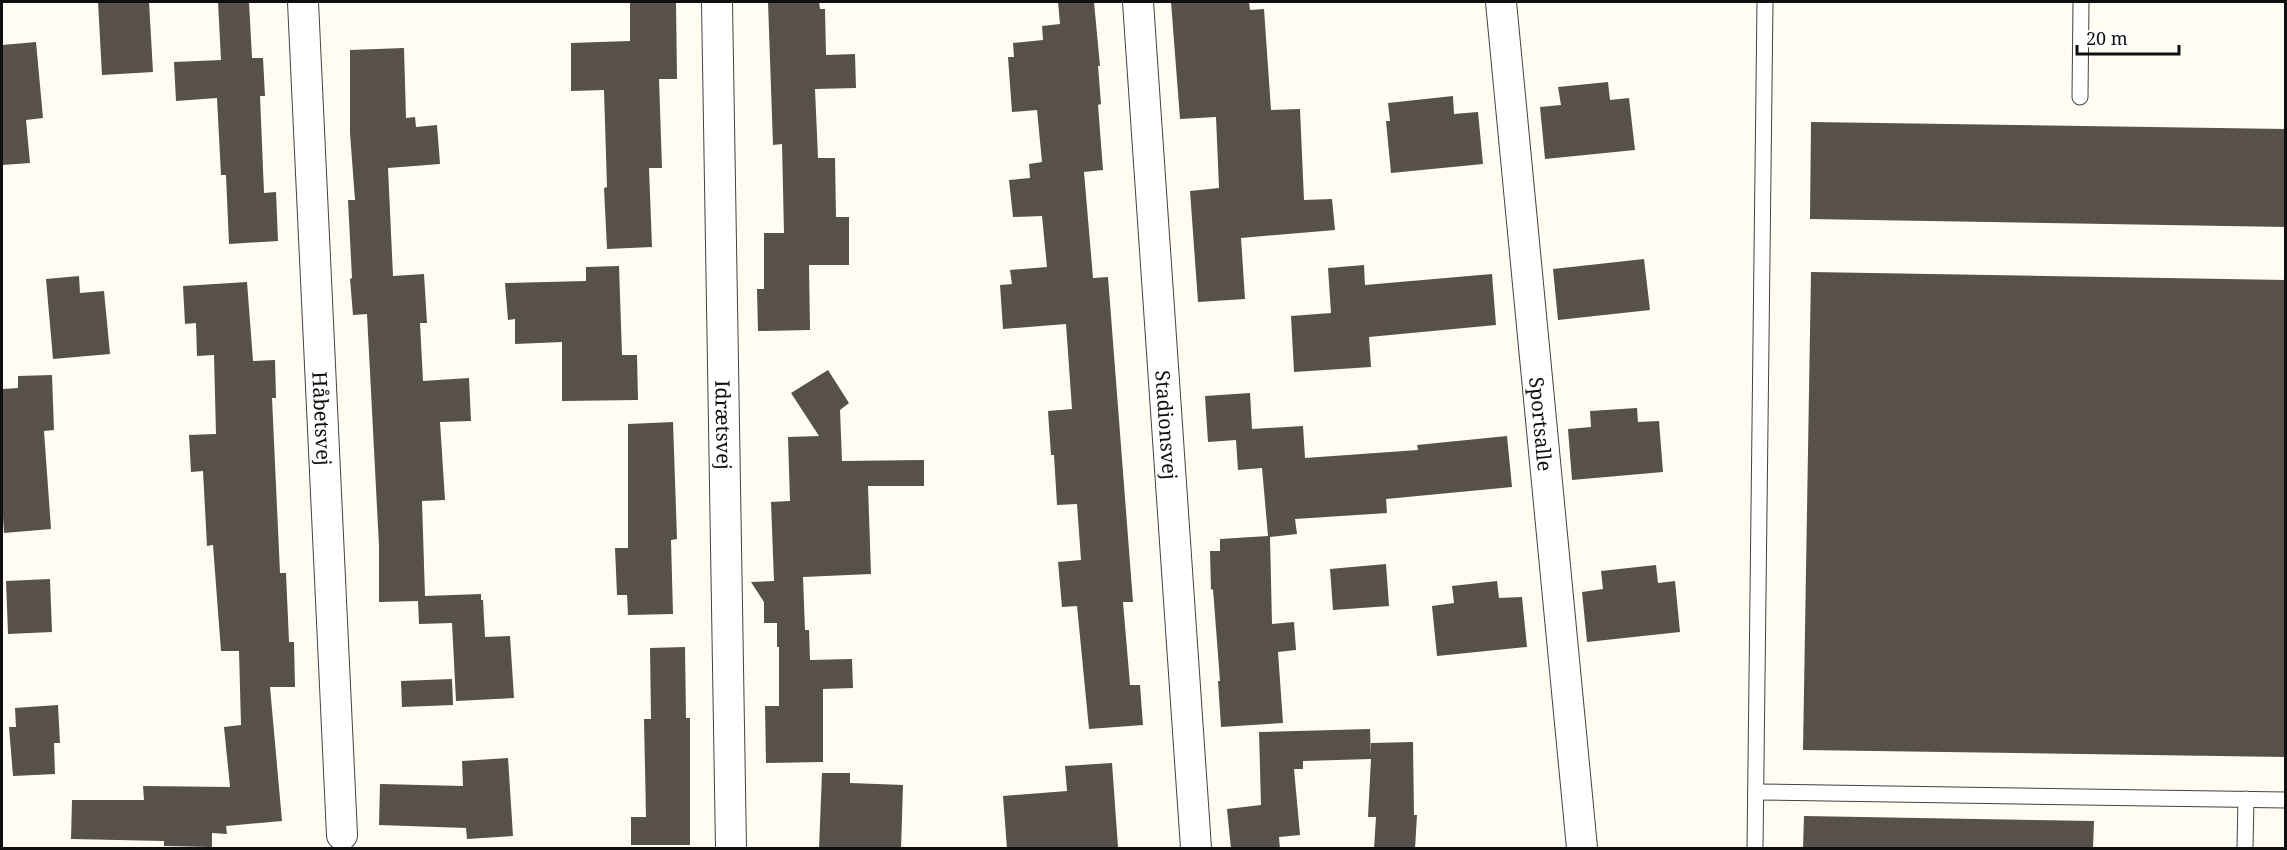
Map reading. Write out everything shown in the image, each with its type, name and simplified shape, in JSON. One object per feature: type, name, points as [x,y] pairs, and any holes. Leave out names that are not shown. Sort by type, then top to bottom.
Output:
[{"type":"street","name":"Håbetsvej","points":[[303,2],[342,835]]},
{"type":"street","name":"Idrætsvej","points":[[717,2],[731,849]]},
{"type":"street","name":"Stadionsvej","points":[[1138,2],[1196,849]]},
{"type":"street","name":"Sportsalle","points":[[1501,2],[1582,849]]},
{"type":"lane","points":[[1755,849],[1765,2]]},
{"type":"lane","points":[[2080,96],[2082,2]]},
{"type":"lane","points":[[1756,792],[2286,800]]},
{"type":"lane","points":[[2245,849],[2246,799]]},
{"type":"building","points":[[98,2],[149,2],[153,72],[102,75]]},
{"type":"building","points":[[218,2],[249,2],[252,58],[263,58],[265,96],[260,96],[264,193],[276,192],[278,241],[229,244],[226,175],[221,175],[217,98],[176,101],[174,62],[221,60]]},
{"type":"building","points":[[630,2],[676,2],[677,79],[659,79],[662,168],[649,168],[652,247],[607,249],[604,188],[607,187],[604,90],[571,91],[571,43],[630,41]]},
{"type":"building","points":[[768,2],[819,2],[820,9],[825,9],[826,55],[855,54],[856,88],[815,89],[818,158],[835,158],[836,217],[849,217],[849,265],[809,265],[810,330],[758,331],[757,289],[764,289],[764,233],[784,233],[782,144],[773,145]]},
{"type":"building","points":[[1058,2],[1094,2],[1100,66],[1098,66],[1101,104],[1098,105],[1103,170],[1084,172],[1093,278],[1108,277],[1133,602],[1123,602],[1130,685],[1140,685],[1143,725],[1089,729],[1077,606],[1062,607],[1058,562],[1081,560],[1077,504],[1057,505],[1048,411],[1072,409],[1066,324],[1003,329],[1000,285],[1012,284],[1010,270],[1047,267],[1042,216],[1013,217],[1009,180],[1030,178],[1029,164],[1042,162],[1037,110],[1012,112],[1008,57],[1014,57],[1013,43],[1043,40],[1042,26],[1060,24]]},
{"type":"building","points":[[1171,2],[1249,2],[1250,10],[1264,9],[1271,110],[1300,109],[1304,200],[1332,199],[1335,230],[1241,238],[1245,299],[1198,302],[1190,191],[1219,188],[1216,117],[1180,119]]},
{"type":"building","points":[[36,42],[43,118],[26,120],[30,163],[2,165],[2,45]]},
{"type":"building","points":[[404,48],[406,118],[415,117],[416,127],[437,125],[440,164],[388,168],[393,276],[424,274],[427,323],[420,323],[423,381],[469,378],[471,421],[440,422],[445,500],[422,501],[425,596],[481,594],[485,637],[510,636],[514,698],[456,701],[452,623],[419,624],[418,601],[379,602],[379,546],[367,314],[353,315],[350,279],[352,278],[348,200],[355,200],[350,133],[350,50]]},
{"type":"building","points":[[1608,82],[1610,100],[1629,98],[1635,150],[1545,159],[1540,107],[1561,105],[1558,87]]},
{"type":"building","points":[[1453,96],[1454,114],[1478,112],[1483,164],[1391,173],[1386,121],[1390,121],[1388,103]]},
{"type":"building","points":[[1811,122],[2286,129],[2286,227],[1810,219]]},
{"type":"building","points":[[1644,259],[1650,310],[1558,320],[1553,269]]},
{"type":"building","points":[[1364,265],[1365,285],[1492,274],[1496,325],[1369,337],[1371,367],[1294,372],[1291,316],[1331,313],[1328,268]]},
{"type":"building","points":[[619,266],[622,355],[637,355],[638,400],[562,401],[562,342],[515,344],[515,319],[508,320],[505,283],[586,281],[586,267]]},
{"type":"building","points":[[1811,272],[2286,280],[2286,757],[1803,750]]},
{"type":"building","points":[[79,276],[80,293],[104,291],[110,354],[53,359],[46,279]]},
{"type":"building","points":[[247,282],[253,361],[275,360],[276,398],[272,398],[280,573],[286,573],[289,642],[294,642],[295,687],[270,687],[282,821],[226,826],[227,834],[212,833],[212,847],[164,846],[164,841],[71,839],[72,800],[144,800],[143,786],[230,787],[224,727],[241,725],[239,651],[221,651],[213,545],[207,546],[203,471],[191,472],[189,435],[216,434],[214,355],[197,356],[196,323],[185,324],[183,286]]},
{"type":"building","points":[[828,370],[849,403],[840,410],[842,461],[924,460],[924,486],[868,486],[871,574],[803,577],[805,630],[809,630],[810,660],[852,659],[853,688],[823,689],[823,762],[766,763],[765,706],[779,706],[779,647],[777,647],[777,623],[764,623],[764,602],[751,582],[774,581],[771,502],[790,501],[788,437],[819,436],[791,393]]},
{"type":"building","points":[[52,375],[54,430],[44,431],[51,529],[4,533],[2,389],[18,388],[18,376]]},
{"type":"building","points":[[1250,393],[1252,429],[1303,426],[1305,458],[1418,450],[1417,445],[1507,436],[1512,487],[1386,499],[1387,513],[1295,519],[1297,534],[1270,537],[1272,624],[1294,622],[1296,650],[1278,652],[1283,723],[1221,727],[1218,681],[1220,681],[1213,589],[1211,590],[1210,551],[1220,551],[1220,539],[1268,536],[1262,468],[1238,470],[1236,440],[1208,442],[1205,396]]},
{"type":"building","points":[[1637,408],[1638,422],[1659,421],[1663,472],[1572,480],[1568,429],[1591,427],[1590,411]]},
{"type":"building","points":[[673,422],[677,539],[671,540],[673,614],[628,615],[627,595],[617,595],[615,548],[628,548],[628,424]]},
{"type":"building","points":[[1386,564],[1389,606],[1333,610],[1330,569]]},
{"type":"building","points":[[1656,565],[1658,583],[1675,581],[1680,632],[1587,642],[1582,592],[1603,589],[1601,571]]},
{"type":"building","points":[[50,579],[52,632],[8,634],[6,581]]},
{"type":"building","points":[[1497,581],[1499,598],[1522,597],[1527,647],[1437,656],[1432,606],[1454,603],[1452,586]]},
{"type":"building","points":[[685,647],[686,718],[690,718],[690,845],[631,845],[631,817],[646,817],[644,719],[651,719],[650,648]]},
{"type":"building","points":[[452,679],[453,705],[402,707],[401,681]]},
{"type":"building","points":[[58,705],[60,743],[54,743],[55,774],[13,776],[9,727],[16,727],[15,708]]},
{"type":"building","points":[[1370,729],[1371,757],[1371,743],[1413,742],[1414,815],[1417,815],[1415,849],[1374,849],[1376,817],[1368,817],[1371,759],[1303,761],[1303,769],[1294,769],[1300,835],[1279,837],[1280,849],[1231,849],[1227,809],[1261,805],[1259,732]]},
{"type":"building","points":[[508,758],[513,836],[467,839],[466,828],[379,825],[380,784],[463,786],[462,761]]},
{"type":"building","points":[[1112,763],[1118,847],[1007,849],[1003,796],[1067,791],[1065,766]]},
{"type":"building","points":[[822,773],[850,773],[850,783],[903,785],[901,849],[819,849]]},
{"type":"building","points":[[1804,816],[2094,821],[2093,849],[1803,849]]}]
